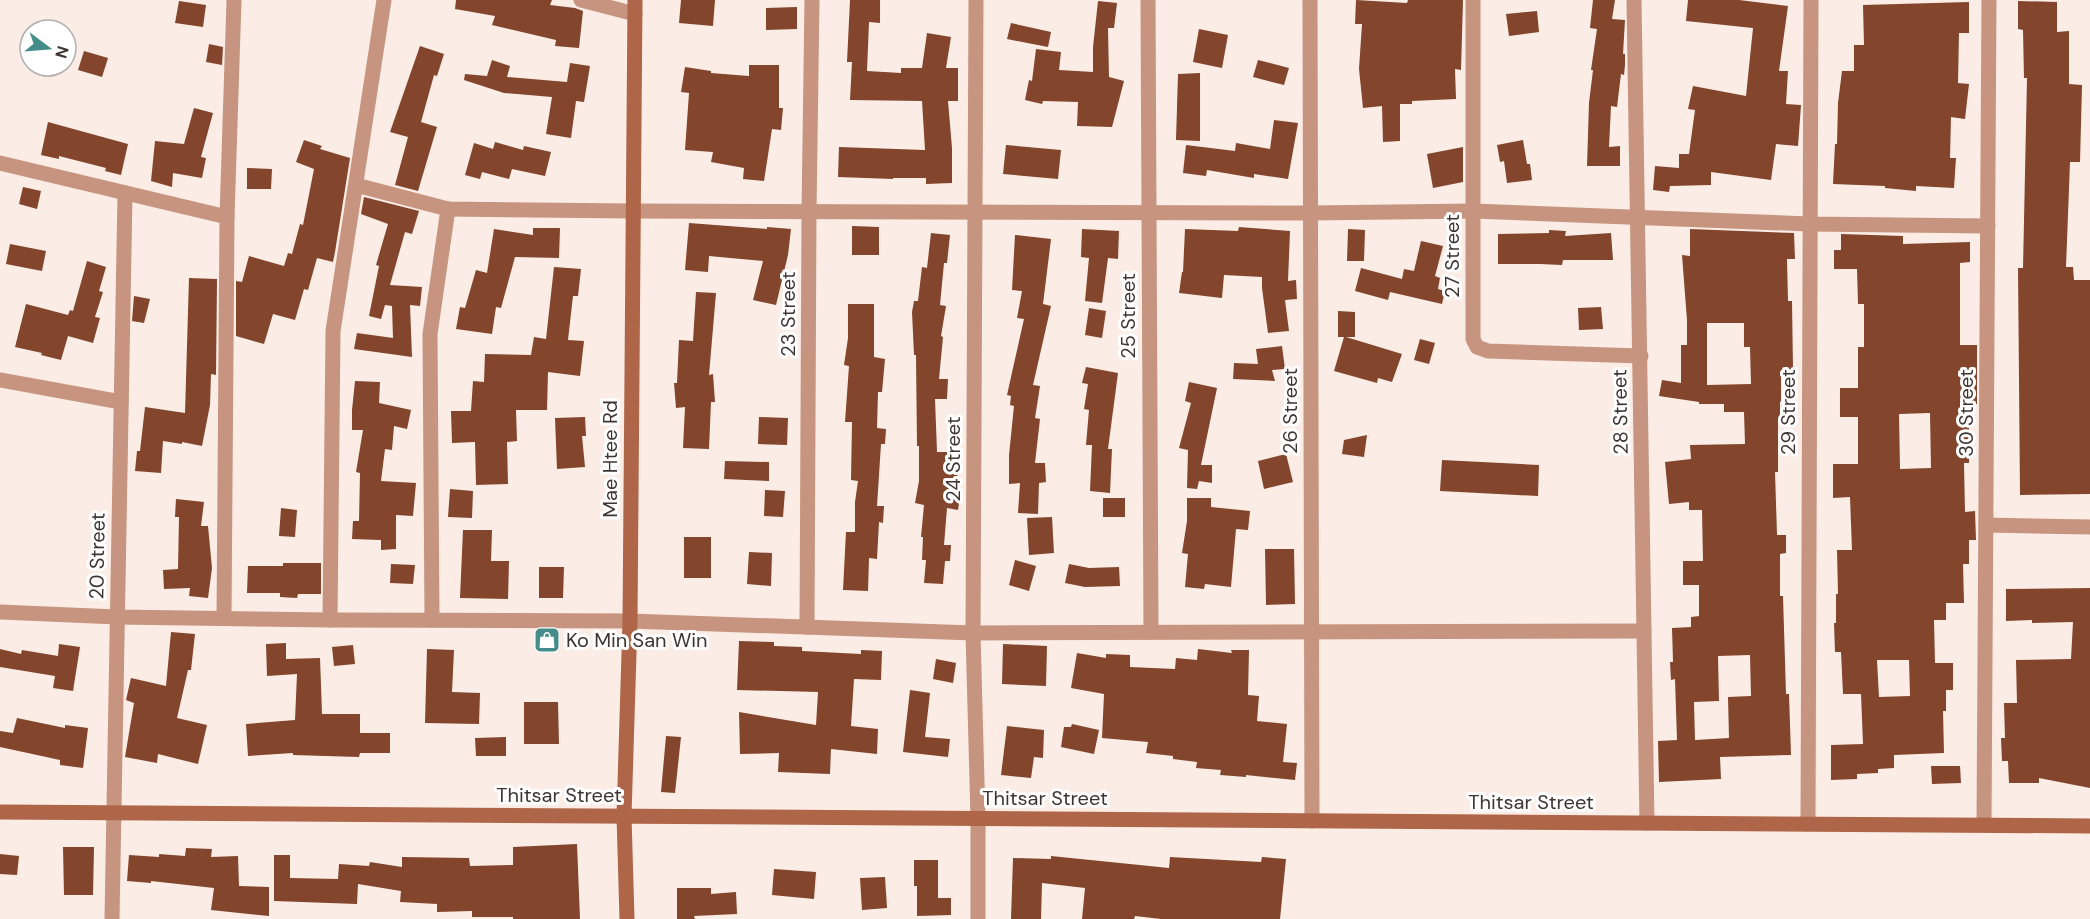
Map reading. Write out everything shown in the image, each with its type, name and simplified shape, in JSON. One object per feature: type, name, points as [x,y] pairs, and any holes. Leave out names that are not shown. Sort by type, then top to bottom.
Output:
[{"type":"street","points":[[224,618],[227,217],[234,0]]},
{"type":"street","points":[[330,620],[333,331],[384,0]]},
{"type":"street","points":[[581,0],[635,7]]},
{"type":"street","name":"23 Street","points":[[807,627],[812,0]]},
{"type":"street","name":"24 Street","points":[[976,0],[973,633],[978,919]]},
{"type":"street","name":"25 Street","points":[[1148,0],[1150,633]]},
{"type":"street","name":"26 Street","points":[[1310,0],[1312,821]]},
{"type":"street","name":"27 Street","points":[[1473,0],[1473,339],[1477,347],[1488,351],[1641,356]]},
{"type":"street","name":"28 Street","points":[[1634,0],[1647,823]]},
{"type":"street","name":"29 Street","points":[[1808,824],[1811,0]]},
{"type":"street","name":"30 Street","points":[[1984,825],[1989,0]]},
{"type":"street","name":"Mae Htee Rd","points":[[627,919],[624,816],[630,621],[635,7]]},
{"type":"street","points":[[0,163],[227,217]]},
{"type":"street","points":[[356,185],[448,209],[1149,213],[1473,211],[1809,224],[1988,226]]},
{"type":"street","name":"20 Street","points":[[112,919],[124,193]]},
{"type":"street","points":[[432,620],[430,334],[448,209]]},
{"type":"street","points":[[0,380],[121,402]]},
{"type":"street","points":[[1986,525],[2090,526]]},
{"type":"street","points":[[0,612],[330,620],[630,621],[973,633],[1644,631]]},
{"type":"street","name":"Thitsar Street","points":[[0,812],[2090,826]]},
{"type":"building","points":[[456,0],[552,0],[550,5],[583,11],[579,48],[555,46],[556,40],[492,25],[495,16],[455,9]]},
{"type":"building","points":[[681,0],[715,0],[713,26],[679,23]]},
{"type":"building","points":[[850,0],[880,0],[880,23],[869,22],[867,71],[901,73],[901,68],[922,68],[927,33],[951,37],[946,68],[958,68],[958,101],[948,101],[952,183],[926,184],[926,178],[838,177],[839,147],[925,150],[922,101],[850,100],[852,62],[847,62]]},
{"type":"building","points":[[1356,0],[1407,3],[1408,0],[1463,0],[1461,70],[1455,69],[1456,99],[1412,101],[1412,104],[1400,104],[1400,141],[1383,142],[1382,106],[1363,108],[1359,69],[1362,24],[1355,24]]},
{"type":"building","points":[[1593,0],[1615,0],[1612,19],[1625,20],[1624,75],[1621,74],[1617,107],[1611,106],[1609,147],[1620,146],[1620,166],[1587,166],[1589,103],[1593,70],[1591,70],[1597,29],[1590,28]]},
{"type":"building","points":[[1688,0],[1739,0],[1788,6],[1779,71],[1788,71],[1786,104],[1801,105],[1798,146],[1776,144],[1771,180],[1711,172],[1711,185],[1670,186],[1669,192],[1653,190],[1655,166],[1679,168],[1679,154],[1689,154],[1695,110],[1688,109],[1693,86],[1746,96],[1753,28],[1686,21]]},
{"type":"building","points":[[179,1],[206,5],[203,27],[175,23]]},
{"type":"building","points":[[1098,1],[1117,3],[1114,28],[1108,28],[1109,77],[1124,81],[1112,127],[1077,126],[1078,102],[1043,101],[1042,104],[1025,100],[1029,80],[1032,81],[1036,49],[1061,52],[1059,70],[1093,72]]},
{"type":"building","points":[[2018,1],[2057,2],[2057,32],[2069,31],[2069,84],[2082,85],[2080,162],[2070,162],[2066,267],[2073,267],[2074,280],[2090,280],[2090,494],[2020,495],[2018,268],[2023,268],[2027,78],[2024,78],[2023,30],[2018,29]]},
{"type":"building","points":[[1969,2],[1969,33],[1959,33],[1958,83],[1969,84],[1965,119],[1951,117],[1950,158],[1956,158],[1954,188],[1916,186],[1916,191],[1885,188],[1885,186],[1833,184],[1842,71],[1854,71],[1854,45],[1864,45],[1863,5]]},
{"type":"building","points":[[797,7],[797,29],[766,30],[766,8]]},
{"type":"building","points":[[1537,11],[1539,32],[1509,36],[1506,14]]},
{"type":"building","points":[[1011,23],[1051,32],[1048,47],[1007,39]]},
{"type":"building","points":[[1199,29],[1228,35],[1222,68],[1193,62]]},
{"type":"building","points":[[209,44],[223,47],[222,65],[206,62]]},
{"type":"building","points":[[420,46],[444,54],[437,76],[434,75],[421,122],[437,127],[418,191],[395,185],[408,137],[390,132]]},
{"type":"building","points":[[84,51],[108,58],[102,77],[78,70]]},
{"type":"building","points":[[492,60],[510,66],[507,77],[567,82],[570,63],[590,66],[584,102],[576,101],[571,138],[546,134],[552,97],[504,93],[464,80],[465,74],[487,76]]},
{"type":"building","points":[[1258,60],[1289,68],[1284,85],[1253,77]]},
{"type":"building","points":[[749,65],[779,65],[779,108],[783,108],[781,130],[772,129],[764,181],[743,179],[744,168],[711,162],[713,152],[685,150],[689,93],[681,92],[685,67],[711,71],[711,73],[749,76]]},
{"type":"building","points":[[1200,73],[1200,141],[1176,140],[1178,74]]},
{"type":"building","points":[[194,108],[213,113],[201,157],[206,158],[202,178],[173,173],[172,187],[151,181],[155,141],[184,144]]},
{"type":"building","points":[[1274,120],[1298,123],[1288,179],[1254,174],[1254,178],[1207,170],[1206,176],[1183,173],[1186,145],[1235,151],[1236,143],[1270,149]]},
{"type":"building","points":[[48,122],[128,144],[121,175],[105,171],[106,168],[59,156],[59,159],[41,155]]},
{"type":"building","points":[[304,140],[322,146],[320,149],[350,158],[335,252],[333,262],[317,258],[308,290],[304,289],[295,320],[273,314],[264,344],[236,336],[236,281],[242,282],[249,256],[284,266],[288,253],[292,254],[300,224],[303,225],[314,169],[296,162]]},
{"type":"building","points":[[1523,140],[1532,180],[1507,183],[1504,161],[1500,162],[1497,145]]},
{"type":"building","points":[[495,142],[523,150],[524,146],[551,152],[545,176],[512,169],[509,179],[482,172],[480,179],[465,175],[474,143],[493,149]]},
{"type":"building","points":[[1006,145],[1061,150],[1058,179],[1003,174]]},
{"type":"building","points":[[1463,147],[1463,182],[1433,188],[1427,154]]},
{"type":"building","points":[[247,168],[272,169],[271,189],[247,189]]},
{"type":"building","points":[[23,187],[41,191],[37,209],[19,204]]},
{"type":"building","points":[[364,197],[419,211],[412,234],[405,232],[390,285],[422,287],[420,306],[410,305],[412,357],[354,349],[357,333],[393,338],[392,306],[385,305],[381,319],[369,316],[379,266],[376,265],[388,224],[361,214]]},
{"type":"building","points":[[689,223],[791,229],[788,255],[776,305],[753,300],[763,261],[709,256],[708,272],[685,270]]},
{"type":"building","points":[[852,226],[879,227],[879,255],[852,255]]},
{"type":"building","points":[[1239,227],[1290,231],[1288,281],[1296,280],[1297,299],[1285,300],[1289,331],[1268,333],[1262,277],[1224,275],[1222,298],[1179,293],[1183,272],[1185,229],[1238,231]]},
{"type":"building","points":[[533,228],[560,228],[559,258],[515,257],[501,308],[496,307],[492,334],[456,329],[460,307],[465,308],[476,270],[487,273],[494,229],[533,235]]},
{"type":"building","points":[[1082,229],[1119,231],[1118,259],[1108,258],[1102,303],[1085,301],[1089,258],[1081,257]]},
{"type":"building","points":[[1348,229],[1365,230],[1364,261],[1347,261]]},
{"type":"building","points":[[1690,229],[1794,233],[1795,259],[1787,259],[1788,301],[1792,301],[1793,369],[1781,370],[1778,472],[1775,472],[1777,535],[1786,535],[1786,553],[1780,554],[1780,596],[1783,596],[1786,694],[1789,694],[1791,755],[1720,757],[1721,779],[1659,782],[1658,741],[1677,740],[1675,679],[1671,680],[1670,662],[1673,662],[1672,628],[1691,627],[1691,617],[1699,616],[1699,585],[1683,585],[1683,561],[1703,561],[1702,510],[1689,510],[1689,502],[1669,504],[1665,462],[1691,459],[1690,445],[1745,444],[1744,412],[1724,412],[1724,404],[1699,404],[1699,402],[1659,396],[1662,380],[1681,383],[1681,345],[1687,345],[1682,255],[1690,256]],"holes":[[[1707,323],[1744,323],[1744,347],[1750,347],[1751,384],[1707,385]],[[1750,655],[1751,696],[1728,697],[1729,738],[1695,740],[1694,702],[1719,701],[1718,656]]]},
{"type":"building","points":[[1549,230],[1566,231],[1565,236],[1611,233],[1613,260],[1563,260],[1562,265],[1498,264],[1498,234],[1549,233]]},
{"type":"building","points":[[931,233],[950,235],[947,263],[944,263],[940,305],[946,306],[941,336],[943,337],[939,379],[948,379],[947,399],[935,399],[937,452],[958,452],[957,490],[961,490],[958,510],[947,508],[944,545],[951,545],[950,561],[945,561],[943,584],[924,583],[926,560],[922,560],[923,537],[921,537],[924,505],[915,503],[919,481],[919,446],[917,446],[916,355],[914,355],[912,312],[914,301],[918,301],[922,267],[927,268]]},
{"type":"building","points":[[1841,234],[1903,236],[1903,244],[1970,242],[1970,262],[1960,263],[1960,345],[1977,345],[1977,404],[1969,404],[1969,463],[1964,463],[1965,512],[1975,511],[1976,540],[1969,540],[1969,564],[1963,564],[1964,603],[1946,603],[1946,620],[1934,620],[1935,663],[1953,663],[1953,690],[1946,690],[1946,711],[1943,711],[1944,753],[1894,755],[1894,768],[1878,769],[1878,773],[1857,774],[1857,779],[1831,780],[1831,745],[1863,744],[1861,694],[1843,694],[1841,652],[1835,652],[1834,623],[1836,623],[1836,594],[1838,594],[1837,550],[1852,550],[1850,497],[1833,498],[1833,464],[1858,464],[1858,417],[1840,417],[1840,388],[1858,388],[1858,347],[1864,347],[1864,304],[1858,304],[1857,269],[1834,269],[1834,250],[1841,250]],"holes":[[[1930,413],[1931,468],[1900,469],[1899,414]],[[1877,660],[1909,660],[1910,696],[1879,697]]]},
{"type":"building","points":[[1015,235],[1051,239],[1043,304],[1051,306],[1033,385],[1040,386],[1035,418],[1040,419],[1035,463],[1045,463],[1046,482],[1039,483],[1038,514],[1018,513],[1020,483],[1009,484],[1009,455],[1014,406],[1010,405],[1011,396],[1007,395],[1024,319],[1017,318],[1022,291],[1012,290]]},
{"type":"building","points":[[1421,241],[1443,246],[1435,276],[1440,278],[1438,289],[1445,291],[1442,304],[1390,292],[1388,300],[1355,291],[1361,268],[1402,279],[1404,269],[1414,271]]},
{"type":"building","points":[[10,244],[46,251],[42,271],[6,264]]},
{"type":"building","points":[[87,261],[106,267],[99,291],[103,292],[95,317],[100,318],[93,343],[68,336],[61,360],[15,347],[26,304],[68,315],[70,310],[73,311]]},
{"type":"building","points":[[554,267],[581,269],[578,296],[573,296],[568,340],[584,341],[580,376],[548,372],[547,410],[516,410],[517,441],[507,442],[508,484],[476,485],[475,442],[452,443],[451,411],[471,411],[473,381],[484,382],[485,354],[531,355],[534,337],[546,339]]},
{"type":"building","points":[[189,278],[217,279],[216,375],[211,374],[210,405],[202,446],[163,441],[161,473],[135,471],[137,451],[140,451],[145,407],[185,413]]},
{"type":"building","points":[[696,292],[716,293],[709,375],[713,374],[715,402],[711,402],[709,449],[683,448],[685,407],[676,408],[674,383],[677,383],[679,340],[693,341]]},
{"type":"building","points":[[134,296],[150,299],[144,323],[132,321]]},
{"type":"building","points":[[848,304],[874,304],[874,357],[885,359],[882,392],[878,392],[877,428],[886,429],[885,444],[881,444],[877,506],[884,506],[883,523],[879,522],[877,559],[869,558],[868,591],[843,590],[846,532],[855,532],[858,481],[851,480],[852,422],[845,422],[849,366],[844,365],[848,338]]},
{"type":"building","points":[[1601,307],[1603,329],[1579,330],[1578,308]]},
{"type":"building","points":[[1089,308],[1106,311],[1102,338],[1085,335]]},
{"type":"building","points":[[1338,311],[1355,312],[1355,337],[1346,337],[1402,354],[1392,382],[1378,378],[1377,383],[1334,371],[1344,337],[1338,337]]},
{"type":"building","points":[[1420,339],[1435,343],[1429,364],[1414,360]]},
{"type":"building","points":[[1282,346],[1285,369],[1272,370],[1275,381],[1233,379],[1234,363],[1258,364],[1256,349]]},
{"type":"building","points":[[1086,367],[1118,373],[1108,449],[1112,449],[1110,493],[1090,491],[1092,445],[1086,445],[1089,410],[1084,409],[1088,384],[1082,383]]},
{"type":"building","points":[[355,381],[380,382],[379,403],[411,410],[407,429],[394,426],[392,450],[385,449],[381,481],[416,483],[413,516],[396,515],[396,549],[381,550],[381,540],[352,539],[353,521],[359,521],[360,473],[356,472],[363,430],[352,430]]},
{"type":"building","points":[[1189,382],[1217,388],[1201,465],[1212,465],[1212,483],[1199,481],[1197,489],[1187,488],[1188,450],[1179,448],[1191,403],[1185,401]]},
{"type":"building","points":[[585,417],[586,436],[582,436],[585,467],[557,469],[555,418]]},
{"type":"building","points":[[759,417],[788,418],[787,445],[758,444]]},
{"type":"building","points":[[1367,435],[1364,457],[1342,454],[1344,440]]},
{"type":"building","points":[[1286,454],[1293,482],[1264,489],[1258,461]]},
{"type":"building","points":[[1442,460],[1539,465],[1538,496],[1440,491]]},
{"type":"building","points":[[725,461],[769,462],[769,481],[724,479]]},
{"type":"building","points":[[450,489],[473,491],[472,518],[448,517]]},
{"type":"building","points":[[765,490],[785,491],[783,517],[764,516]]},
{"type":"building","points":[[1103,498],[1125,498],[1125,517],[1103,517]]},
{"type":"building","points":[[1187,498],[1211,498],[1211,507],[1250,511],[1248,530],[1236,529],[1231,587],[1205,584],[1204,589],[1185,587],[1188,554],[1182,553],[1187,521]]},
{"type":"building","points":[[176,499],[204,502],[201,526],[208,526],[212,568],[208,598],[189,596],[190,588],[164,589],[163,570],[178,569],[179,517],[175,517]]},
{"type":"building","points":[[281,508],[297,510],[295,537],[279,536]]},
{"type":"building","points":[[1052,517],[1054,553],[1029,555],[1027,518]]},
{"type":"building","points":[[463,530],[492,530],[491,561],[509,561],[508,599],[460,598]]},
{"type":"building","points":[[684,537],[711,537],[711,578],[684,578]]},
{"type":"building","points":[[1265,549],[1294,549],[1295,604],[1266,605]]},
{"type":"building","points":[[749,552],[772,553],[771,586],[747,584]]},
{"type":"building","points":[[1015,560],[1036,566],[1029,591],[1009,585]]},
{"type":"building","points":[[283,563],[321,563],[321,594],[298,594],[297,598],[280,597],[280,593],[247,593],[248,566],[283,566]]},
{"type":"building","points":[[391,564],[415,565],[413,584],[390,583]]},
{"type":"building","points":[[1069,564],[1089,568],[1119,567],[1120,586],[1085,587],[1065,583]]},
{"type":"building","points":[[539,567],[564,567],[563,598],[539,598]]},
{"type":"building","points":[[2090,588],[2090,788],[2039,778],[2039,783],[2009,783],[2008,761],[2002,761],[2001,738],[2005,738],[2004,703],[2017,703],[2016,660],[2071,659],[2073,622],[2006,621],[2006,589]]},
{"type":"building","points":[[171,632],[195,634],[191,670],[188,670],[177,718],[207,725],[198,764],[158,754],[157,763],[125,757],[134,703],[126,700],[131,678],[166,686]]},
{"type":"building","points":[[739,641],[774,642],[774,646],[802,647],[802,651],[861,654],[861,650],[882,651],[881,680],[854,679],[851,726],[878,729],[877,754],[831,749],[830,774],[778,772],[779,753],[740,754],[739,712],[816,725],[818,692],[737,690]]},
{"type":"building","points":[[286,643],[286,659],[320,658],[322,714],[360,714],[360,733],[390,733],[390,753],[360,753],[359,757],[293,755],[293,753],[248,756],[246,724],[295,720],[297,674],[267,676],[266,644]]},
{"type":"building","points":[[59,644],[80,647],[73,691],[53,688],[55,676],[0,667],[0,649],[21,654],[22,650],[58,656]]},
{"type":"building","points":[[1003,644],[1047,646],[1046,686],[1002,684]]},
{"type":"building","points":[[353,645],[355,664],[334,666],[332,647]]},
{"type":"building","points":[[427,649],[454,650],[452,692],[480,693],[479,724],[425,723]]},
{"type":"building","points":[[1198,649],[1232,653],[1231,650],[1249,650],[1248,695],[1259,696],[1257,721],[1287,724],[1283,762],[1297,763],[1295,780],[1220,775],[1221,770],[1196,768],[1197,762],[1146,753],[1148,742],[1102,738],[1104,694],[1071,688],[1077,653],[1106,658],[1106,654],[1130,655],[1130,667],[1175,669],[1176,658],[1197,660]]},
{"type":"building","points":[[936,659],[956,663],[953,683],[933,679]]},
{"type":"building","points":[[910,690],[930,693],[925,737],[950,739],[948,757],[903,752]]},
{"type":"building","points":[[524,702],[558,702],[559,744],[524,744]]},
{"type":"building","points":[[17,718],[65,728],[65,725],[88,728],[83,768],[60,765],[60,760],[0,747],[0,731],[13,733]]},
{"type":"building","points":[[1072,724],[1099,730],[1094,754],[1061,747],[1064,727],[1071,727]]},
{"type":"building","points":[[1007,726],[1044,730],[1043,758],[1034,757],[1031,778],[1001,775]]},
{"type":"building","points":[[666,736],[681,737],[675,793],[661,792]]},
{"type":"building","points":[[506,737],[506,756],[476,756],[475,738]]},
{"type":"building","points":[[1931,766],[1960,766],[1961,783],[1932,784]]},
{"type":"building","points":[[577,844],[580,919],[472,917],[472,911],[437,912],[437,904],[400,902],[401,891],[358,884],[357,904],[274,901],[274,855],[290,855],[290,878],[338,879],[339,864],[369,866],[370,862],[402,867],[402,857],[469,858],[470,866],[513,865],[513,847]]},
{"type":"building","points":[[63,847],[94,847],[93,895],[64,895]]},
{"type":"building","points":[[186,848],[212,849],[211,857],[238,856],[239,886],[269,887],[269,916],[211,910],[214,888],[151,881],[151,883],[127,881],[129,855],[185,856]]},
{"type":"building","points":[[0,854],[19,856],[17,875],[0,874]]},
{"type":"building","points":[[1051,856],[1169,868],[1170,857],[1261,862],[1262,857],[1286,859],[1280,919],[1161,919],[1135,916],[1134,919],[1082,919],[1085,888],[1042,883],[1041,919],[1011,919],[1013,858],[1051,859]]},
{"type":"building","points":[[914,860],[938,860],[938,898],[951,898],[951,915],[917,916]]},
{"type":"building","points":[[774,869],[816,872],[814,899],[772,895]]},
{"type":"building","points":[[885,877],[887,908],[862,910],[860,878]]},
{"type":"building","points":[[677,888],[711,888],[711,894],[736,892],[737,914],[677,919]]},
{"type":"place","name":"Ko Min San Win","points":[[547,640]]}]
